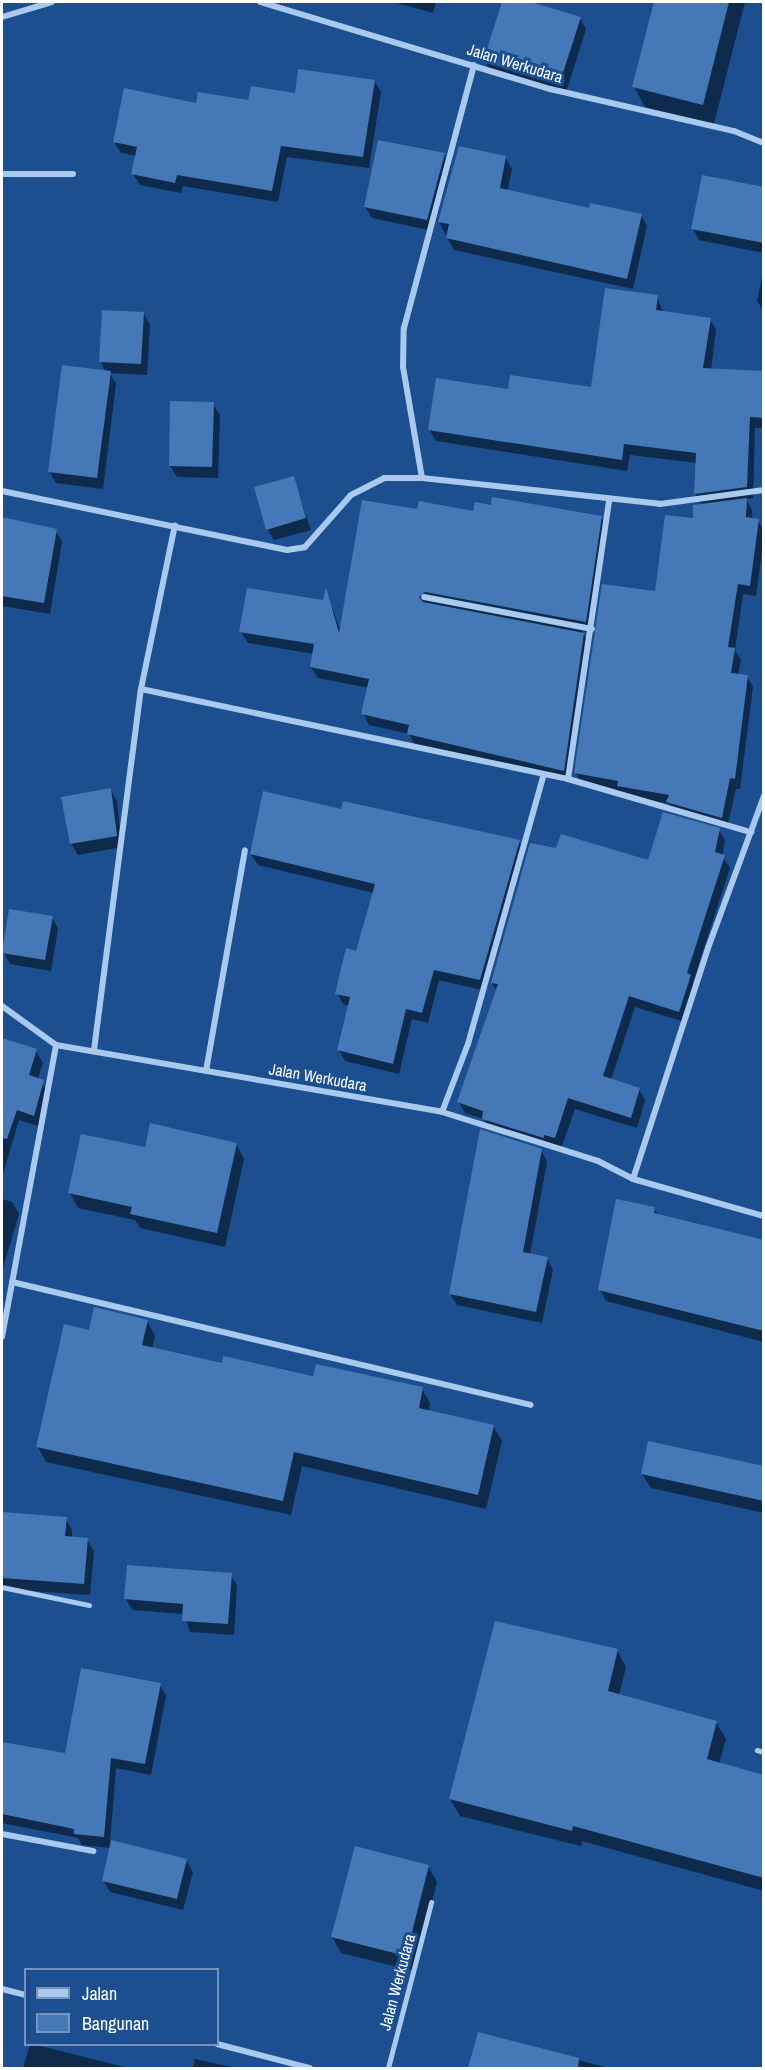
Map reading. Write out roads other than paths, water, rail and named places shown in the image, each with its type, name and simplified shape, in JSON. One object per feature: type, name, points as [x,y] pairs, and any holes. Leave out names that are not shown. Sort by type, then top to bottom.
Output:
[{"type":"street","points":[[2,17],[52,2]]},
{"type":"street","name":"Jalan Werkudara","points":[[260,2],[550,89],[734,131],[764,143]]},
{"type":"street","points":[[422,478],[403,368],[404,328],[474,65]]},
{"type":"street","points":[[2,174],[73,174]]},
{"type":"street","points":[[2,491],[287,550],[305,547],[351,495],[366,484],[384,478],[422,478],[609,501],[660,504],[764,490]]},
{"type":"street","points":[[568,779],[592,629],[609,501]]},
{"type":"street","points":[[94,1050],[141,689],[175,525]]},
{"type":"street","points":[[424,597],[592,629]]},
{"type":"street","points":[[141,689],[568,779],[751,832]]},
{"type":"street","points":[[442,1112],[468,1044],[544,774]]},
{"type":"street","points":[[633,1179],[708,948],[764,796]]},
{"type":"street","points":[[206,1071],[245,850]]},
{"type":"street","name":"Jalan Werkudara","points":[[2,1006],[56,1045],[442,1112],[598,1161],[633,1179],[764,1216]]},
{"type":"street","points":[[2,1337],[56,1045]]},
{"type":"street","points":[[12,1282],[531,1405]]},
{"type":"street","points":[[2,1834],[93,1851]]},
{"type":"street","points":[[2,1989],[24,1994]]},
{"type":"street","points":[[219,2045],[310,2068]]},
{"type":"lane","points":[[2,1587],[89,1605]]},
{"type":"lane","points":[[757,1750],[764,1752]]},
{"type":"lane","name":"Jalan Werkudara","points":[[388,2068],[431,1903]]}]
